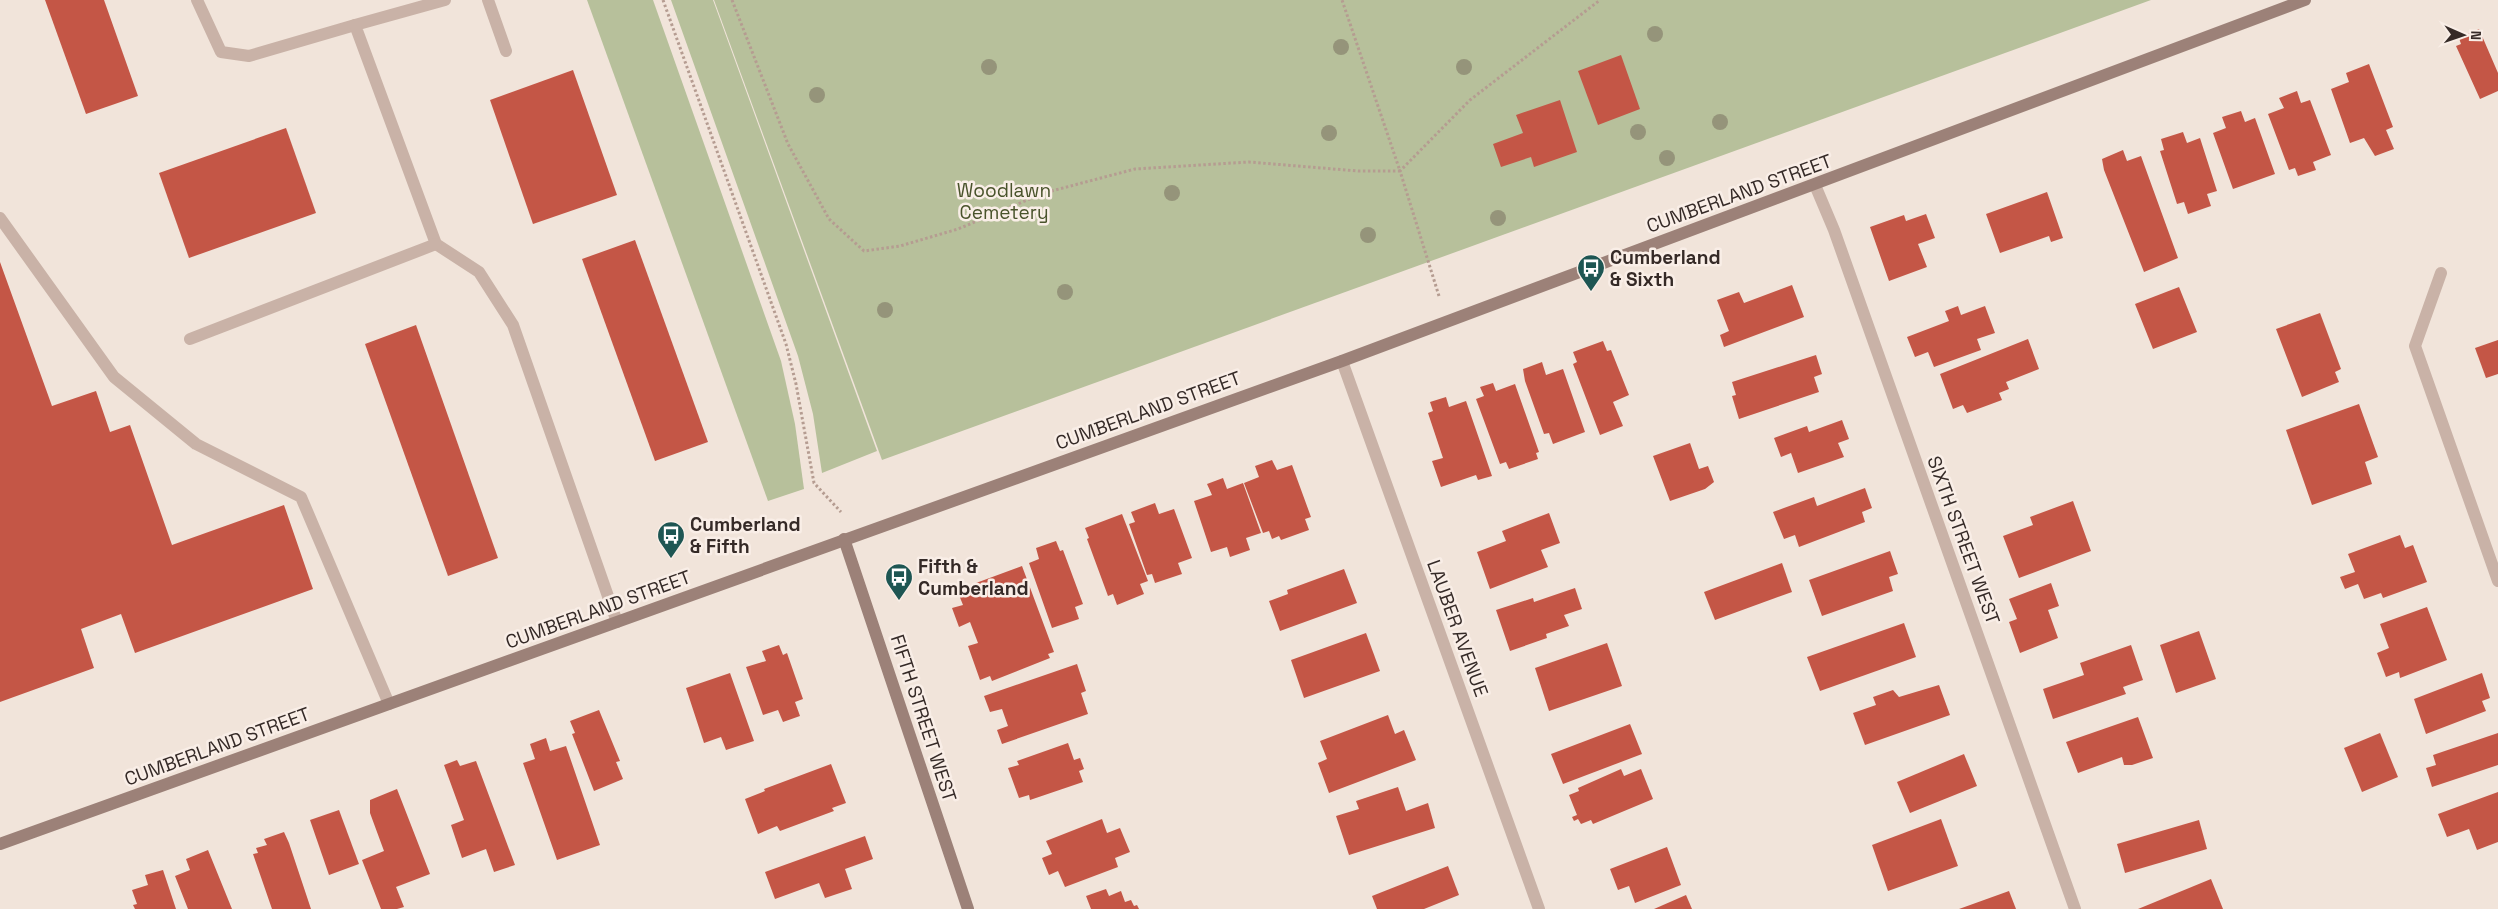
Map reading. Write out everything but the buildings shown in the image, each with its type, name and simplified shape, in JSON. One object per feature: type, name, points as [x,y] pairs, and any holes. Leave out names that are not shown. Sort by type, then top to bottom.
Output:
[{"type":"street","points":[[197,0],[221,52],[249,56],[445,0]]},
{"type":"street","points":[[488,0],[506,51]]},
{"type":"street","name":"CUMBERLAND STREET","points":[[0,844],[1342,360],[1446,320],[1816,185],[2305,0]]},
{"type":"street","points":[[356,25],[436,244],[479,272],[513,325],[617,622]]},
{"type":"street","name":"SIXTH STREET WEST","points":[[1816,185],[1834,230],[2075,909]]},
{"type":"street","points":[[0,218],[114,377],[196,444],[301,498],[389,704]]},
{"type":"street","points":[[190,339],[436,244]]},
{"type":"street","points":[[2441,273],[2415,346],[2498,581]]},
{"type":"street","name":"LAUBER AVENUE","points":[[1342,360],[1539,909]]},
{"type":"street","name":"FIFTH STREET WEST","points":[[844,539],[968,909]]},
{"type":"path","points":[[663,0],[774,306],[796,384],[814,483],[820,488]]},
{"type":"path","points":[[732,0],[788,144],[829,219],[864,251],[900,246],[950,232],[1044,193],[1135,169],[1249,162],[1358,171],[1400,171],[1470,100],[1600,0]]},
{"type":"path","points":[[1342,0],[1400,171],[1446,320]]},
{"type":"green space","points":[[587,0],[653,0],[781,361],[795,424],[804,489],[768,501]]},
{"type":"green space","points":[[671,0],[713,0],[877,451],[822,473],[813,414],[798,356]]},
{"type":"green space","name":"Woodlawn Cemetery","points":[[714,0],[2151,0],[882,460]]},
{"type":"place","name":"Cumberland & Sixth","points":[[1591,292]]},
{"type":"place","name":"Cumberland & Fifth","points":[[671,559]]},
{"type":"place","name":"Fifth & Cumberland","points":[[899,601]]}]
